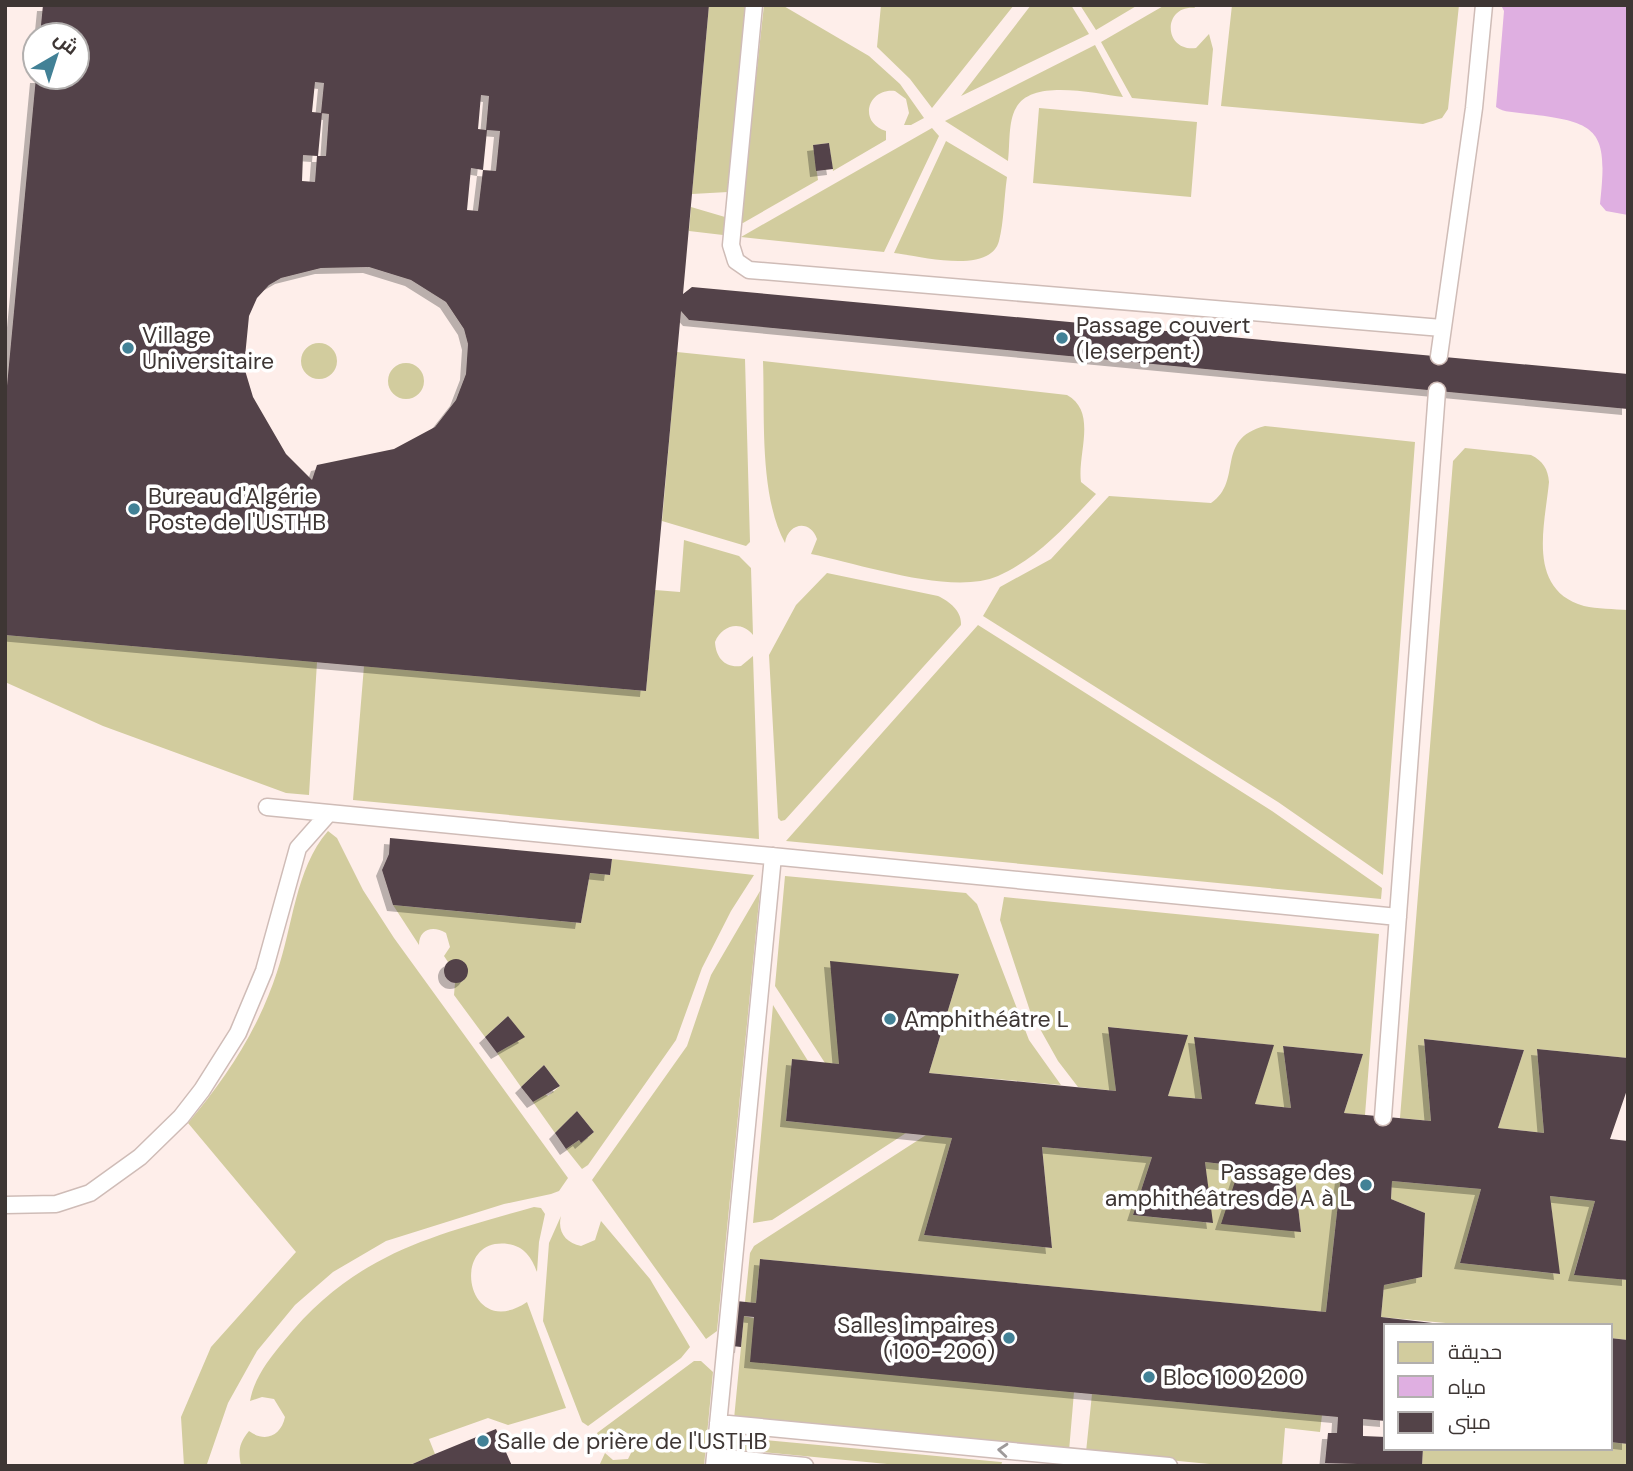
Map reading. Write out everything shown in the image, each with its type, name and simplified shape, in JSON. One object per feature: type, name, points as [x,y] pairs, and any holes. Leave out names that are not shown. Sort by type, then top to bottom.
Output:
[{"type":"lane","points":[[754,5],[731,245],[736,261],[750,270],[1442,328]]},
{"type":"lane","points":[[1439,356],[1474,108],[1484,5]]},
{"type":"lane","points":[[1382,1117],[1437,391]]},
{"type":"lane","points":[[267,807],[1398,917]]},
{"type":"lane","points":[[5,1205],[56,1204],[90,1193],[140,1157],[181,1117],[202,1090],[238,1033],[264,971],[298,848],[328,813]]},
{"type":"lane","points":[[773,856],[715,1462],[805,1466]]},
{"type":"lane","points":[[718,1423],[1169,1466]]},
{"type":"green space","points":[[709,5],[746,5],[747,19],[728,192],[692,194]]},
{"type":"green space","points":[[764,5],[782,5],[869,56],[900,84],[924,118],[911,125],[904,125],[909,113],[906,99],[895,91],[878,95],[872,100],[869,114],[877,127],[886,131],[886,140],[833,171],[829,143],[813,145],[818,180],[743,223],[740,222]]},
{"type":"green space","points":[[881,5],[1014,5],[932,108],[910,79],[877,47]]},
{"type":"green space","points":[[1031,5],[1071,5],[1089,34],[961,96]]},
{"type":"green space","points":[[1080,5],[1138,5],[1096,30]]},
{"type":"green space","points":[[1165,5],[1193,5],[1195,8],[1184,9],[1172,20],[1172,36],[1177,43],[1196,48],[1209,34],[1213,49],[1208,105],[1132,98],[1101,42]]},
{"type":"green space","points":[[1232,5],[1459,5],[1448,109],[1442,118],[1423,124],[1221,106]]},
{"type":"green space","points":[[1095,45],[1123,97],[1065,90],[1036,93],[1024,99],[1016,108],[1012,120],[1008,161],[945,121]]},
{"type":"green space","points":[[1039,108],[1197,122],[1191,197],[1033,183]]},
{"type":"green space","points":[[932,128],[939,136],[884,252],[741,237]]},
{"type":"green space","points":[[946,141],[1007,177],[999,241],[993,251],[982,258],[969,261],[894,253]]},
{"type":"green space","points":[[691,207],[725,217],[723,235],[689,231]]},
{"type":"green space","points":[[319,343],[332,348],[337,361],[332,374],[319,379],[306,374],[301,361],[306,348]]},
{"type":"green space","points":[[677,352],[745,359],[750,542],[746,546],[662,521]]},
{"type":"green space","points":[[763,361],[1067,395],[1076,402],[1084,423],[1081,482],[1096,494],[1051,540],[1026,560],[998,576],[979,581],[956,582],[906,576],[811,554],[817,539],[814,533],[805,526],[800,526],[790,531],[785,543],[771,502],[765,455]]},
{"type":"green space","points":[[406,363],[419,368],[424,381],[419,394],[406,399],[393,394],[388,381],[393,368]]},
{"type":"green space","points":[[1265,426],[1415,442],[1383,875],[1278,802],[983,616],[1000,587],[1051,559],[1109,496],[1211,503],[1221,494],[1226,484],[1234,450],[1240,440],[1249,432]]},
{"type":"green space","points":[[1465,448],[1531,455],[1539,460],[1546,469],[1549,482],[1543,554],[1546,571],[1554,586],[1566,598],[1584,606],[1628,610],[1628,1058],[1537,1049],[1544,1133],[1498,1128],[1524,1050],[1424,1039],[1431,1121],[1400,1118],[1453,461]]},
{"type":"green space","points":[[684,540],[739,556],[751,568],[753,635],[743,627],[732,626],[722,632],[715,642],[719,657],[726,664],[741,666],[753,656],[759,839],[353,800],[364,666],[646,691],[655,590],[680,592]]},
{"type":"green space","points":[[827,573],[938,596],[960,615],[961,625],[785,820],[781,821],[778,818],[769,655],[796,605]]},
{"type":"green space","points":[[978,625],[1272,811],[1382,888],[1381,899],[786,841]]},
{"type":"green space","points":[[5,635],[317,662],[309,795],[286,793],[103,726],[5,682]]},
{"type":"green space","points":[[328,831],[337,838],[363,890],[394,938],[568,1178],[559,1191],[551,1194],[504,1204],[386,1241],[333,1272],[295,1305],[257,1351],[228,1403],[207,1464],[184,1466],[181,1417],[211,1347],[296,1252],[188,1123],[216,1088],[261,1014],[282,955],[308,863]]},
{"type":"green space","points":[[612,859],[754,875],[731,911],[702,968],[676,1040],[588,1165],[582,1169],[566,1149],[579,1140],[581,1143],[594,1132],[577,1111],[555,1133],[533,1102],[545,1094],[548,1096],[560,1086],[544,1065],[521,1087],[497,1053],[524,1037],[508,1016],[485,1037],[454,995],[455,983],[463,981],[468,971],[463,961],[448,962],[444,956],[450,947],[446,933],[436,929],[428,930],[421,935],[419,945],[393,905],[581,923],[590,873],[610,875]]},
{"type":"green space","points":[[785,876],[966,893],[977,904],[1029,1040],[1061,1085],[929,1073],[959,974],[839,1064],[825,1063],[775,986]]},
{"type":"green space","points":[[760,891],[717,1331],[706,1339],[592,1180],[687,1046],[711,975]]},
{"type":"green space","points":[[1004,897],[1379,934],[1365,1115],[1344,1113],[1363,1054],[1283,1046],[1291,1108],[1255,1104],[1273,1045],[1195,1037],[1202,1099],[1168,1096],[1187,1035],[1109,1027],[1116,1091],[1078,1087],[1058,1061],[1030,1011],[1000,920]]},
{"type":"green space","points":[[773,1005],[808,1061],[792,1059],[786,1121],[906,1133],[772,1220],[753,1223]]},
{"type":"green space","points":[[926,1135],[952,1138],[924,1235],[1052,1248],[1042,1147],[1152,1157],[1133,1215],[1212,1223],[1205,1162],[1240,1166],[1301,1232],[1294,1171],[1341,1176],[1326,1312],[760,1259],[756,1303],[745,1302],[750,1253],[754,1246]]},
{"type":"green space","points":[[1392,1181],[1481,1189],[1460,1263],[1559,1274],[1550,1196],[1595,1201],[1574,1274],[1628,1280],[1628,1340],[1612,1338],[1612,1324],[1456,1324],[1381,1317],[1384,1285],[1422,1277],[1425,1213],[1391,1199]]},
{"type":"green space","points":[[534,1207],[541,1208],[545,1214],[539,1242],[537,1272],[530,1258],[519,1247],[508,1244],[489,1246],[477,1255],[472,1270],[472,1285],[478,1300],[490,1309],[506,1311],[527,1302],[566,1408],[508,1425],[488,1418],[429,1439],[435,1454],[408,1466],[241,1466],[240,1447],[249,1431],[261,1437],[272,1436],[280,1429],[285,1417],[274,1399],[262,1397],[250,1401],[263,1369],[311,1311],[338,1287],[397,1252],[428,1239]]},
{"type":"green space","points":[[561,1216],[560,1227],[564,1236],[581,1246],[595,1240],[601,1221],[650,1279],[690,1347],[681,1358],[588,1426],[582,1422],[543,1321],[549,1243]]},
{"type":"green space","points":[[744,1316],[1074,1392],[1069,1451],[734,1419]]},
{"type":"green space","points":[[694,1361],[701,1361],[713,1372],[704,1466],[599,1466],[605,1453],[613,1460],[628,1459],[635,1445],[630,1435],[623,1431],[614,1431],[605,1437],[598,1436],[597,1433]]},
{"type":"green space","points":[[1092,1394],[1322,1415],[1320,1432],[1285,1428],[1282,1466],[1230,1466],[1086,1452]]},
{"type":"green space","points":[[733,1437],[1002,1462],[1001,1466],[908,1466],[731,1449]]},
{"type":"green space","points":[[1612,1442],[1628,1444],[1628,1466],[1422,1466],[1423,1450],[1612,1450]]},
{"type":"water","points":[[1501,5],[1628,5],[1628,215],[1606,211],[1600,204],[1600,146],[1594,135],[1585,127],[1571,121],[1496,107],[1504,11]]},
{"type":"building","name":"Village Universitaire","points":[[43,5],[709,5],[683,294],[692,287],[1628,374],[1628,409],[689,320],[681,311],[646,691],[5,635],[5,407],[35,91],[91,91],[91,21],[41,21]],"holes":[[[315,82],[324,83],[321,113],[312,112]],[[481,95],[489,96],[486,130],[478,129]],[[322,113],[329,114],[326,156],[318,156]],[[487,130],[500,131],[496,171],[483,170]],[[303,155],[317,156],[315,182],[302,181]],[[471,168],[483,170],[478,211],[467,210]],[[369,267],[411,280],[446,302],[464,329],[468,344],[466,374],[456,400],[435,427],[394,449],[317,465],[312,480],[286,454],[253,397],[244,367],[249,316],[257,298],[269,285],[281,278],[321,268]]]},
{"type":"building","points":[[829,143],[833,169],[816,171],[813,145]]},
{"type":"building","points":[[390,838],[612,859],[610,875],[590,873],[581,923],[393,905],[382,870],[389,854]]},
{"type":"building","points":[[456,959],[465,962],[468,971],[465,980],[456,983],[447,980],[444,971],[447,962]]},
{"type":"building","points":[[830,961],[959,974],[929,1073],[1116,1091],[1108,1027],[1188,1035],[1168,1096],[1202,1099],[1194,1037],[1274,1045],[1255,1104],[1291,1108],[1283,1046],[1363,1054],[1344,1113],[1431,1121],[1424,1039],[1524,1050],[1498,1128],[1544,1133],[1537,1049],[1628,1058],[1628,1087],[1610,1139],[1628,1141],[1628,1280],[1574,1275],[1595,1201],[1550,1196],[1560,1274],[1460,1263],[1481,1189],[1392,1181],[1391,1199],[1425,1213],[1422,1277],[1384,1285],[1381,1317],[1441,1324],[1384,1324],[1384,1421],[1363,1419],[1363,1436],[1384,1437],[1384,1450],[1423,1450],[1422,1466],[1325,1463],[1328,1433],[1337,1433],[1338,1417],[750,1362],[754,1317],[744,1316],[741,1347],[732,1346],[736,1301],[756,1303],[760,1259],[1326,1312],[1341,1176],[1294,1171],[1301,1232],[1221,1224],[1240,1166],[1205,1162],[1213,1223],[1133,1215],[1152,1157],[1042,1147],[1052,1248],[924,1235],[952,1138],[786,1121],[792,1059],[839,1064]]},
{"type":"building","points":[[508,1016],[525,1037],[497,1053],[485,1037]]},
{"type":"building","points":[[544,1065],[560,1086],[533,1102],[521,1087]]},
{"type":"building","points":[[577,1111],[594,1132],[581,1143],[579,1140],[566,1149],[555,1133]]},
{"type":"building","points":[[1612,1338],[1628,1340],[1628,1444],[1612,1442]]},
{"type":"building","name":"Salle de prière de l'USTHB","points":[[496,1429],[512,1466],[408,1466],[435,1454]]},
{"type":"place","name":"Passage couvert (le serpent)","points":[[1062,338]]},
{"type":"place","name":"Village Universitaire","points":[[128,348]]},
{"type":"place","name":"Bureau d'Algérie Poste de l'USTHB","points":[[134,509]]},
{"type":"place","name":"Amphithéâtre L","points":[[890,1019]]},
{"type":"place","name":"Passage des amphithéâtres de A à L","points":[[1366,1185]]},
{"type":"place","name":"Salles impaires (100-200)","points":[[1009,1338]]},
{"type":"place","name":"Bloc 100 200","points":[[1149,1377]]},
{"type":"place","name":"Salle de prière de l'USTHB","points":[[483,1441]]}]
